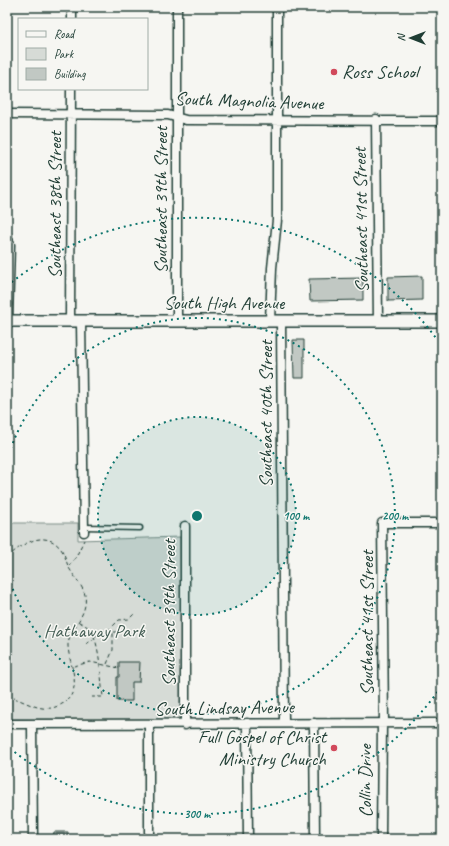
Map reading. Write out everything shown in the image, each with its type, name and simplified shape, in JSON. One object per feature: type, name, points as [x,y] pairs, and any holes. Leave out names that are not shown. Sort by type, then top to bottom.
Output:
[{"type":"street","points":[[72,7],[72,18]]},
{"type":"street","name":"Southeast 39th Street","points":[[176,321],[177,7]]},
{"type":"street","name":"Southeast 40th Street","points":[[277,7],[277,220],[272,268],[276,321],[284,722]]},
{"type":"street","name":"Southeast 38th Street","points":[[71,90],[76,322],[84,530]]},
{"type":"street","name":"South Magnolia Avenue","points":[[7,114],[168,115],[186,120],[442,121]]},
{"type":"street","name":"Southeast 41st Street","points":[[376,120],[378,321]]},
{"type":"street","points":[[7,236],[10,245],[8,321]]},
{"type":"street","name":"South High Avenue","points":[[8,321],[442,321]]},
{"type":"street","name":"Southeast 41st Street","points":[[383,723],[382,523],[442,523]]},
{"type":"street","name":"Southeast 39th Street","points":[[185,526],[185,725]]},
{"type":"street","name":"South Lindsay Avenue","points":[[7,724],[185,725],[284,722],[442,723]]},
{"type":"street","points":[[247,723],[248,839]]},
{"type":"street","points":[[314,723],[315,839]]},
{"type":"street","name":"Collin Drive","points":[[381,839],[383,723]]},
{"type":"street","points":[[32,724],[33,839]]},
{"type":"street","points":[[149,725],[149,839]]},
{"type":"lane","points":[[84,530],[140,528]]},
{"type":"path","points":[[68,566],[83,544],[84,530]]},
{"type":"path","points":[[7,558],[20,546],[42,539],[57,545],[62,551],[68,566],[85,596],[79,622],[69,639],[68,646],[76,677],[74,688],[69,698],[62,704],[42,709],[7,696]]},
{"type":"path","points":[[92,697],[102,697],[100,665],[94,639],[95,636],[110,629],[119,620],[129,619],[134,614]]},
{"type":"path","points":[[79,622],[90,628],[95,636]]},
{"type":"path","points":[[110,629],[113,632],[122,632]]},
{"type":"path","points":[[107,665],[113,650],[113,632]]},
{"type":"path","points":[[86,644],[94,639]]},
{"type":"path","points":[[73,666],[90,662],[119,668]]},
{"type":"green space","name":"Hathaway Park","points":[[7,523],[78,523],[78,540],[180,537],[182,713],[177,719],[7,719]]},
{"type":"building","points":[[422,276],[422,300],[388,301],[388,277]]},
{"type":"building","points":[[363,278],[363,300],[310,301],[309,279]]},
{"type":"building","points":[[293,340],[304,340],[304,378],[294,378]]},
{"type":"building","points":[[119,662],[140,662],[139,682],[132,682],[132,701],[117,701],[117,677],[119,677]]},
{"type":"building","points":[[54,832],[68,832],[68,837],[70,837],[70,839],[49,839],[53,838]]},
{"type":"place","name":"Ross School","points":[[334,72]]},
{"type":"place","name":"Full Gospel of Christ Ministry Church","points":[[334,748]]}]
